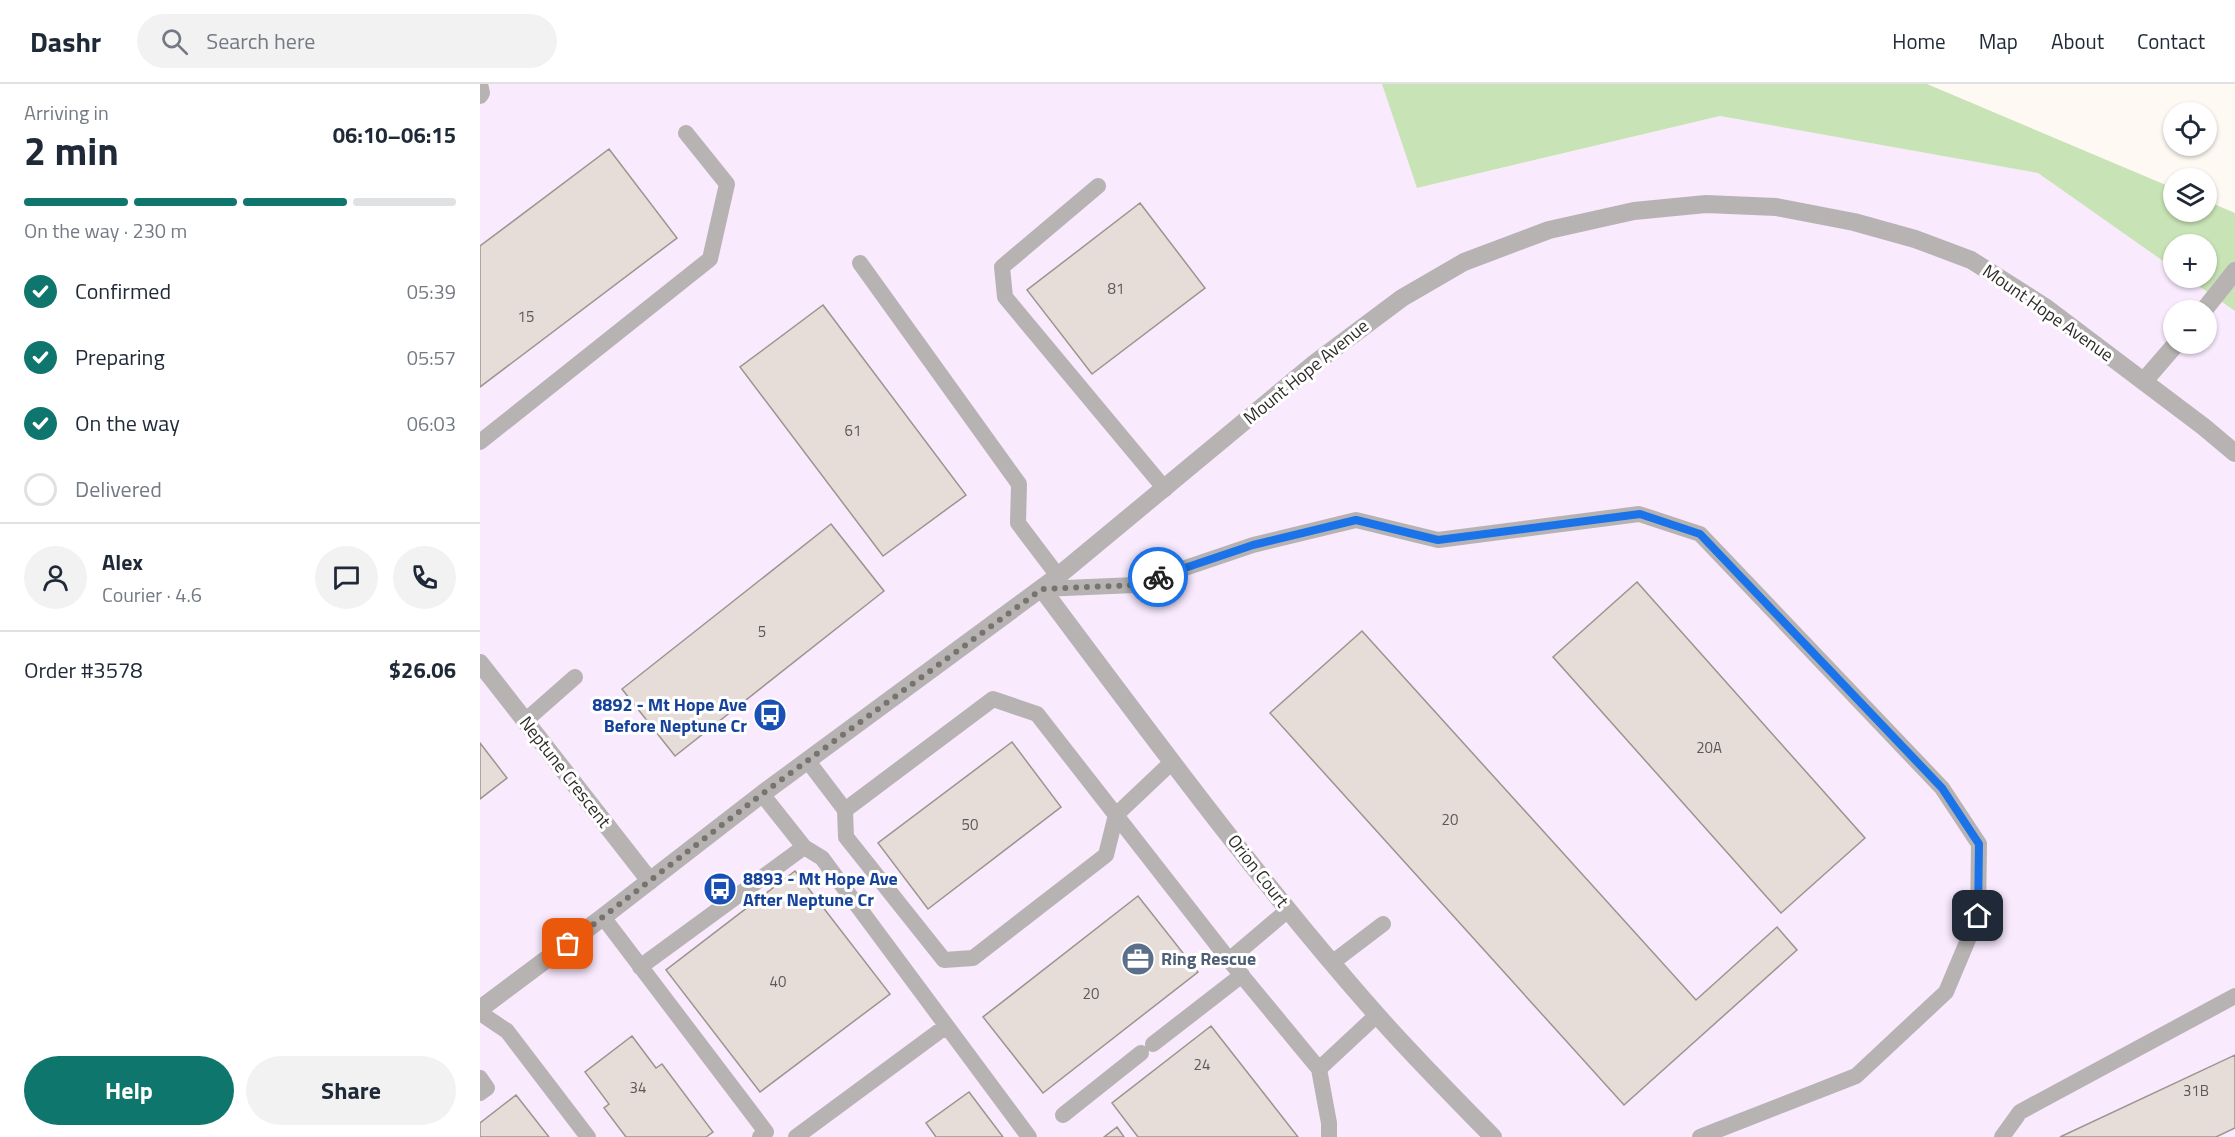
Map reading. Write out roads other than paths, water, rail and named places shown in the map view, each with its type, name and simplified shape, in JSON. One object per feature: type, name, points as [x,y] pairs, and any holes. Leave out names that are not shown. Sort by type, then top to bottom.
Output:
[{"type":"street","name":"Mount Hope Avenue","points":[[480,1011],[807,760],[1042,589],[1315,363],[1402,298],[1464,262],[1549,230],[1634,211],[1706,204],[1776,207],[1854,222],[1915,239],[1971,260],[2045,307],[2235,453]]},
{"type":"street","points":[[2212,300],[2235,271]]},
{"type":"street","points":[[2144,381],[2167,354]]},
{"type":"street","name":"Orion Court","points":[[1042,589],[1172,762],[1288,910],[1377,1015],[1493,1137]]},
{"type":"street","name":"Neptune Crescent","points":[[480,663],[650,881]]},
{"type":"lane","points":[[480,84],[482,93],[480,96]]},
{"type":"lane","points":[[480,442],[710,259],[727,184],[686,133]]},
{"type":"lane","points":[[1098,186],[1002,267],[1005,297],[1165,489]]},
{"type":"lane","points":[[860,263],[1020,484],[1018,523],[1058,576]]},
{"type":"lane","points":[[1042,589],[1135,585],[1253,545],[1356,520],[1438,540],[1640,514],[1700,534],[1942,788],[1979,844],[1978,916],[1946,992],[1856,1076],[1700,1137]]},
{"type":"lane","points":[[525,721],[575,677]]},
{"type":"lane","points":[[845,810],[993,699],[1037,714],[1229,960],[1319,1070],[1329,1123],[1329,1137]]},
{"type":"lane","points":[[807,760],[845,810],[846,837],[944,960],[973,958],[1106,855],[1116,815],[1172,762]]},
{"type":"lane","points":[[762,794],[804,847],[822,858],[945,1027],[1029,1137]]},
{"type":"lane","points":[[640,966],[804,847]]},
{"type":"lane","points":[[1229,960],[1288,910]]},
{"type":"lane","points":[[603,917],[766,1135]]},
{"type":"lane","points":[[1333,962],[1383,924]]},
{"type":"lane","points":[[1063,1115],[1242,975]]},
{"type":"lane","points":[[2002,1137],[2020,1112],[2235,996]]},
{"type":"lane","points":[[480,1011],[507,1031],[588,1137]]},
{"type":"lane","points":[[1319,1070],[1377,1015]]},
{"type":"lane","points":[[796,1137],[945,1027]]},
{"type":"lane","points":[[480,1078],[488,1088],[480,1093]]},
{"type":"place","name":"8892 - Mt Hope Ave Before Neptune Cr","points":[[770,715]]},
{"type":"place","name":"8893 - Mt Hope Ave After Neptune Cr","points":[[720,889]]},
{"type":"place","name":"Ring Rescue","points":[[1138,959]]}]
